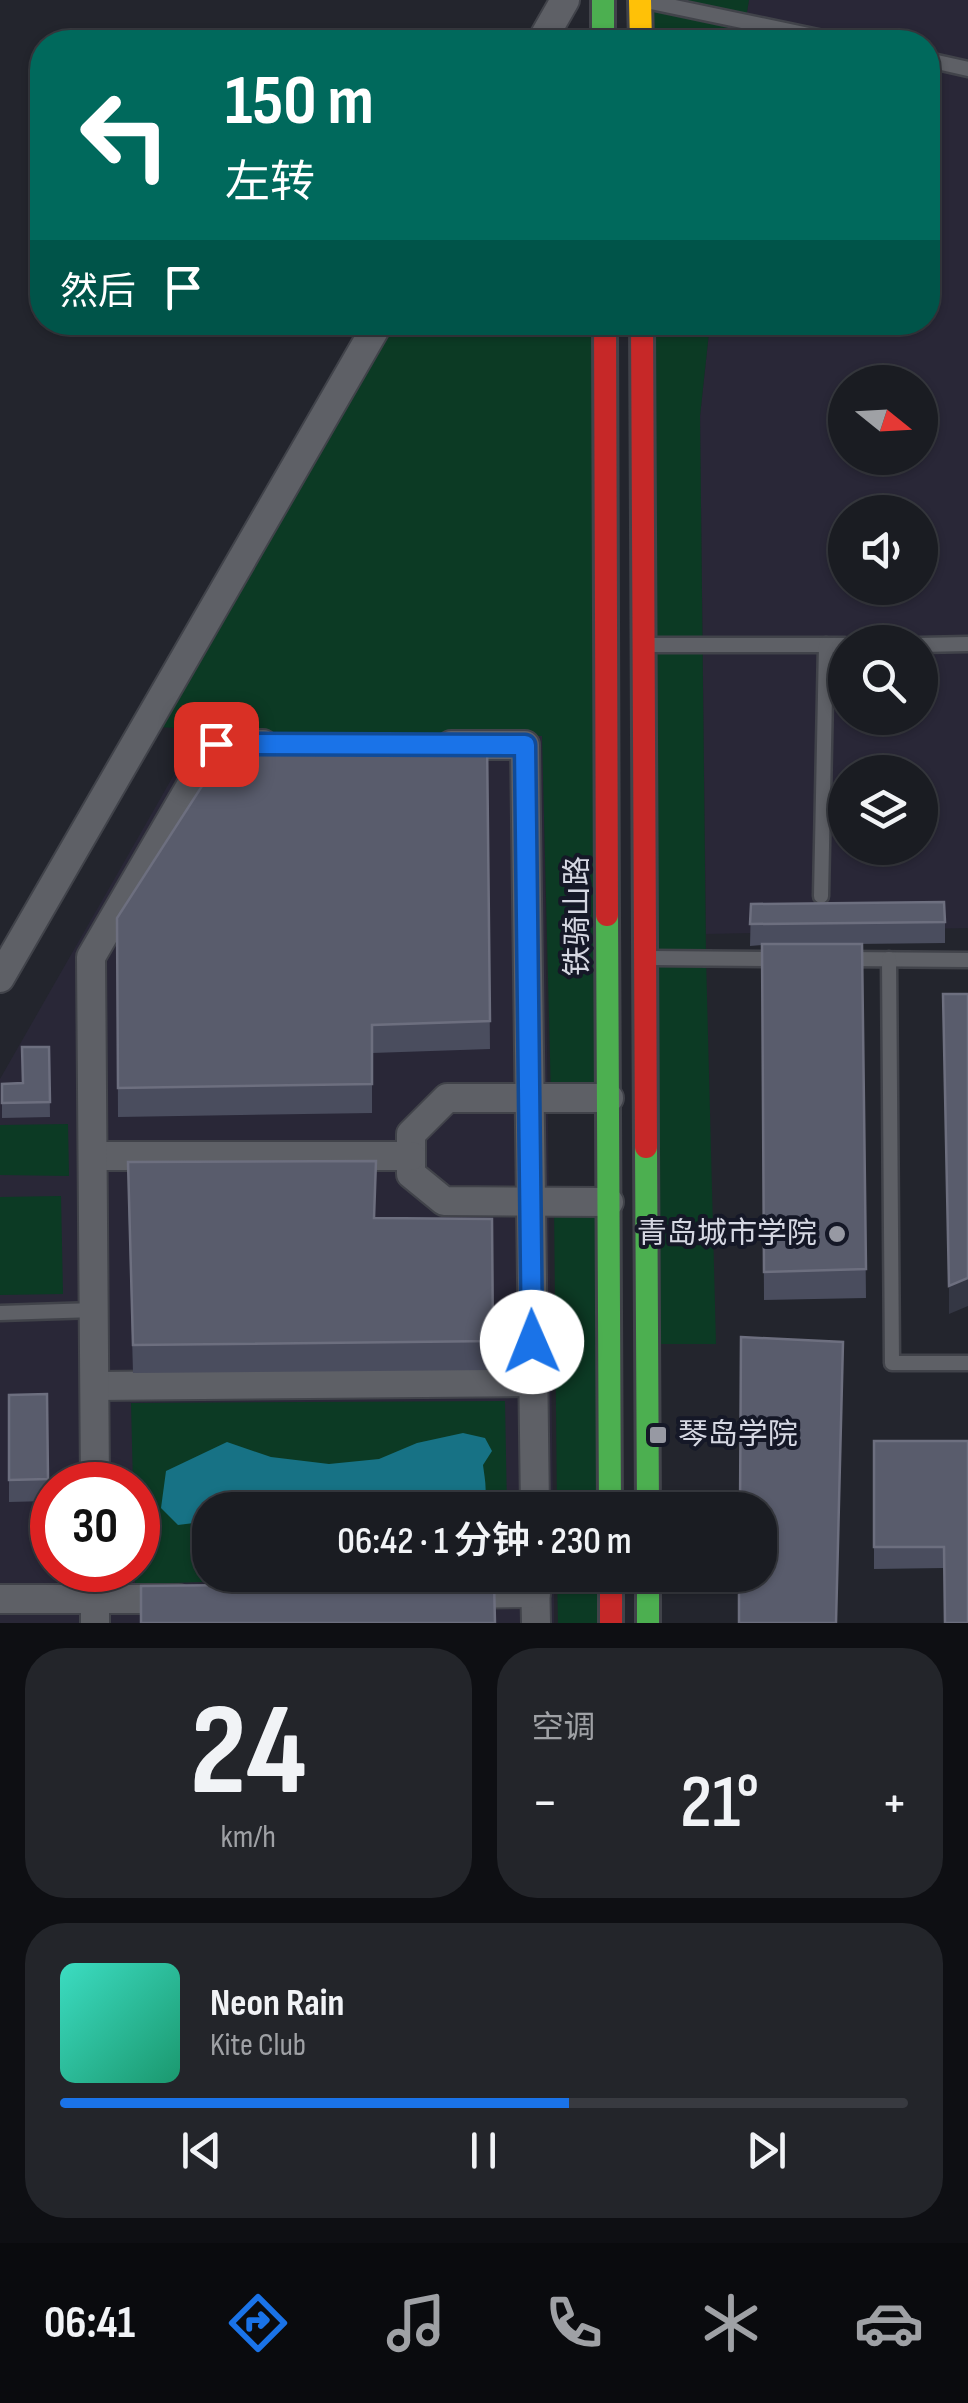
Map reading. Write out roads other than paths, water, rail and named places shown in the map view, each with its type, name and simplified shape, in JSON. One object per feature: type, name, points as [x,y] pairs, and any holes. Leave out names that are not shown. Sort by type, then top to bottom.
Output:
[{"type":"main road","points":[[603,0],[603,30]]},
{"type":"main road","points":[[641,0],[641,30]]},
{"type":"main road","name":"铁骑山路","points":[[605,335],[610,1492]]},
{"type":"main road","points":[[642,335],[648,1492]]},
{"type":"main road","points":[[611,1592],[611,1623]]},
{"type":"main road","points":[[648,1592],[648,1623]]},
{"type":"street","points":[[548,30],[566,0]]},
{"type":"street","points":[[0,978],[371,335]]},
{"type":"street","points":[[95,1462],[92,957],[216,744],[293,744]]},
{"type":"street","points":[[428,745],[525,745],[534,1492]]},
{"type":"street","points":[[608,1098],[447,1098],[411,1134],[411,1174],[444,1202],[609,1202]]},
{"type":"street","points":[[94,1156],[411,1156]]},
{"type":"street","points":[[95,1386],[533,1382]]},
{"type":"street","points":[[421,1594],[444,1592]]},
{"type":"street","points":[[535,1592],[536,1623]]},
{"type":"street","points":[[0,1599],[95,1612],[210,1598]]},
{"type":"lane","points":[[641,0],[785,30]]},
{"type":"lane","points":[[940,63],[968,69]]},
{"type":"lane","points":[[938,644],[968,644]]},
{"type":"lane","points":[[606,645],[826,645],[821,896]]},
{"type":"lane","points":[[645,958],[790,959]]},
{"type":"lane","points":[[830,959],[968,960]]},
{"type":"lane","points":[[889,960],[892,1363],[968,1362]]},
{"type":"lane","points":[[0,1312],[94,1310]]},
{"type":"water","points":[[463,1433],[485,1438],[492,1451],[483,1465],[485,1492],[192,1492],[192,1523],[178,1525],[161,1508],[166,1471],[227,1442],[271,1457],[329,1464],[379,1459],[417,1443]]},
{"type":"place","name":"青岛城市学院","points":[[837,1234]]},
{"type":"place","name":"琴岛学院","points":[[658,1435]]}]
